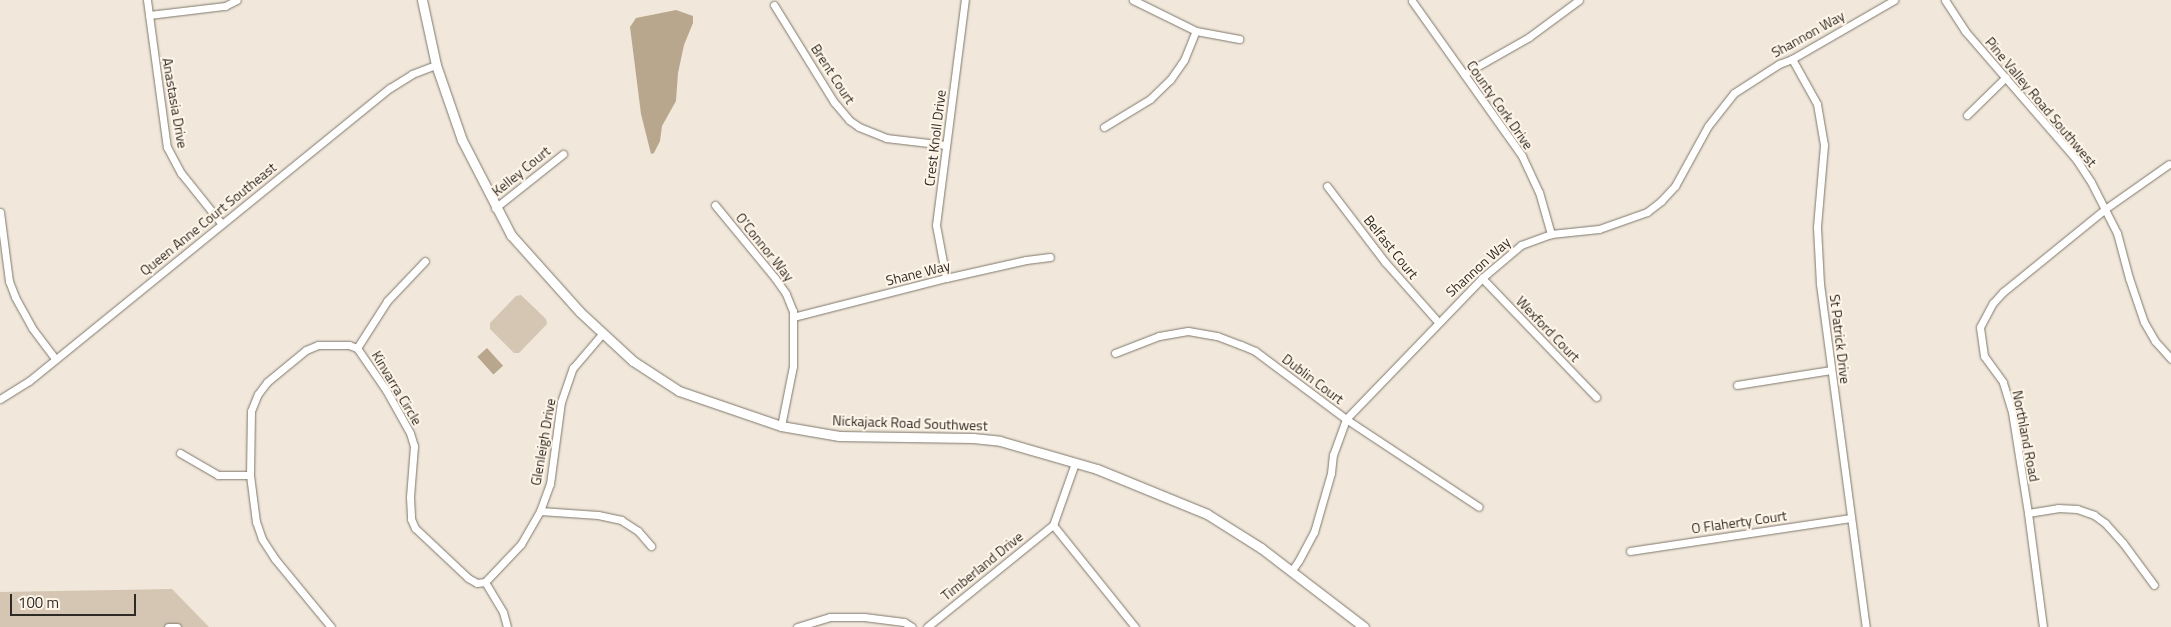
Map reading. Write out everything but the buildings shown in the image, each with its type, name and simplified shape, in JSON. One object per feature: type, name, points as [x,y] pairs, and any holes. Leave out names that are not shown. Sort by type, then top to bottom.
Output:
[{"type":"street","name":"Anastasia Drive","points":[[147,0],[167,147],[181,173],[221,223]]},
{"type":"street","points":[[149,15],[217,7],[237,0]]},
{"type":"street","name":"Nickajack Road Southwest","points":[[422,0],[436,65],[462,140],[495,208],[511,235],[602,334],[633,361],[679,391],[781,426],[839,436],[973,438],[1000,441],[1097,468],[1207,514],[1292,570],[1364,627]]},
{"type":"street","name":"Crest Knoll Drive","points":[[946,278],[936,225],[965,0]]},
{"type":"street","points":[[1133,0],[1196,31],[1239,39]]},
{"type":"street","points":[[1464,74],[1529,38],[1579,0]]},
{"type":"street","name":"Shannon Way","points":[[1292,570],[1314,532],[1331,473],[1333,455],[1346,419],[1482,278],[1521,246],[1551,234],[1598,229],[1647,212],[1662,201],[1675,186],[1708,126],[1734,93],[1779,64],[1792,59],[1894,0]]},
{"type":"street","name":"Pine Valley Road Southwest","points":[[1944,0],[1965,31],[2076,159],[2117,233],[2129,278],[2144,322],[2155,340],[2171,359]]},
{"type":"street","name":"County Cork Drive","points":[[1412,1],[1522,156],[1539,192],[1551,234]]},
{"type":"street","name":"Brent Court","points":[[774,5],[834,102],[849,120],[859,127],[886,138],[946,145]]},
{"type":"street","points":[[1104,127],[1150,99],[1170,80],[1184,60],[1196,31]]},
{"type":"street","name":"St Patrick Drive","points":[[1792,59],[1817,104],[1824,145],[1817,227],[1820,284],[1866,627]]},
{"type":"street","name":"Queen Anne Court Southeast","points":[[0,399],[20,388],[221,223],[390,88],[412,74],[436,65]]},
{"type":"street","points":[[1967,115],[2006,77]]},
{"type":"street","name":"Kelley Court","points":[[495,208],[563,154]]},
{"type":"street","name":"Northland Road","points":[[2043,627],[2012,412],[2003,382],[1984,356],[1980,327],[1993,303],[2003,292],[2105,209],[2169,164]]},
{"type":"street","name":"Belfast Court","points":[[1327,186],[1385,262],[1438,322]]},
{"type":"street","name":"O'Connor Way","points":[[715,205],[775,278],[786,294],[793,317],[794,366],[781,426]]},
{"type":"street","points":[[0,212],[9,281],[13,292],[20,309],[55,359]]},
{"type":"street","name":"Shane Way","points":[[793,317],[946,278],[1026,260],[1050,257]]},
{"type":"street","points":[[357,348],[387,300],[425,260]]},
{"type":"street","name":"Wexford Court","points":[[1482,278],[1596,397]]},
{"type":"street","name":"Dublin Court","points":[[1115,353],[1158,336],[1188,331],[1217,336],[1255,351],[1346,419],[1479,507]]},
{"type":"street","name":"Glenleigh Drive","points":[[485,582],[521,544],[540,511],[550,484],[561,402],[573,368],[602,334]]},
{"type":"street","name":"Kinvarra Circle","points":[[331,627],[275,559],[262,539],[256,522],[250,474],[251,411],[258,394],[266,382],[306,350],[318,345],[349,344],[357,348],[392,398],[410,433],[414,446],[410,496],[411,519],[415,528],[468,578],[477,583],[485,582]]},
{"type":"street","points":[[1737,385],[1831,370]]},
{"type":"street","points":[[180,453],[218,475],[250,474]]},
{"type":"street","points":[[1075,463],[1053,525],[1135,627]]},
{"type":"street","points":[[2028,513],[2058,508],[2077,509],[2094,515],[2105,523],[2123,543],[2154,585]]},
{"type":"street","points":[[540,511],[598,515],[622,520],[638,530],[651,546]]},
{"type":"street","name":"O Flaherty Court","points":[[1630,551],[1851,518]]},
{"type":"street","name":"Timberland Drive","points":[[927,627],[1053,525]]},
{"type":"street","points":[[485,582],[503,612],[507,627]]},
{"type":"street","points":[[797,627],[801,624],[830,618],[864,617],[904,622],[912,627]]},
{"type":"street","points":[[168,627],[177,627]]},
{"type":"shaded area","points":[[676,10],[693,16],[693,23],[684,45],[678,73],[676,101],[662,126],[660,141],[654,153],[651,154],[641,114],[630,27],[636,18]]},
{"type":"shaded area","points":[[521,295],[546,319],[547,324],[519,353],[514,353],[490,329],[490,323],[516,296]]},
{"type":"shaded area","points":[[487,348],[503,366],[493,375],[477,357]]},
{"type":"shaded area","points":[[172,589],[209,627],[0,627],[0,592]]}]
